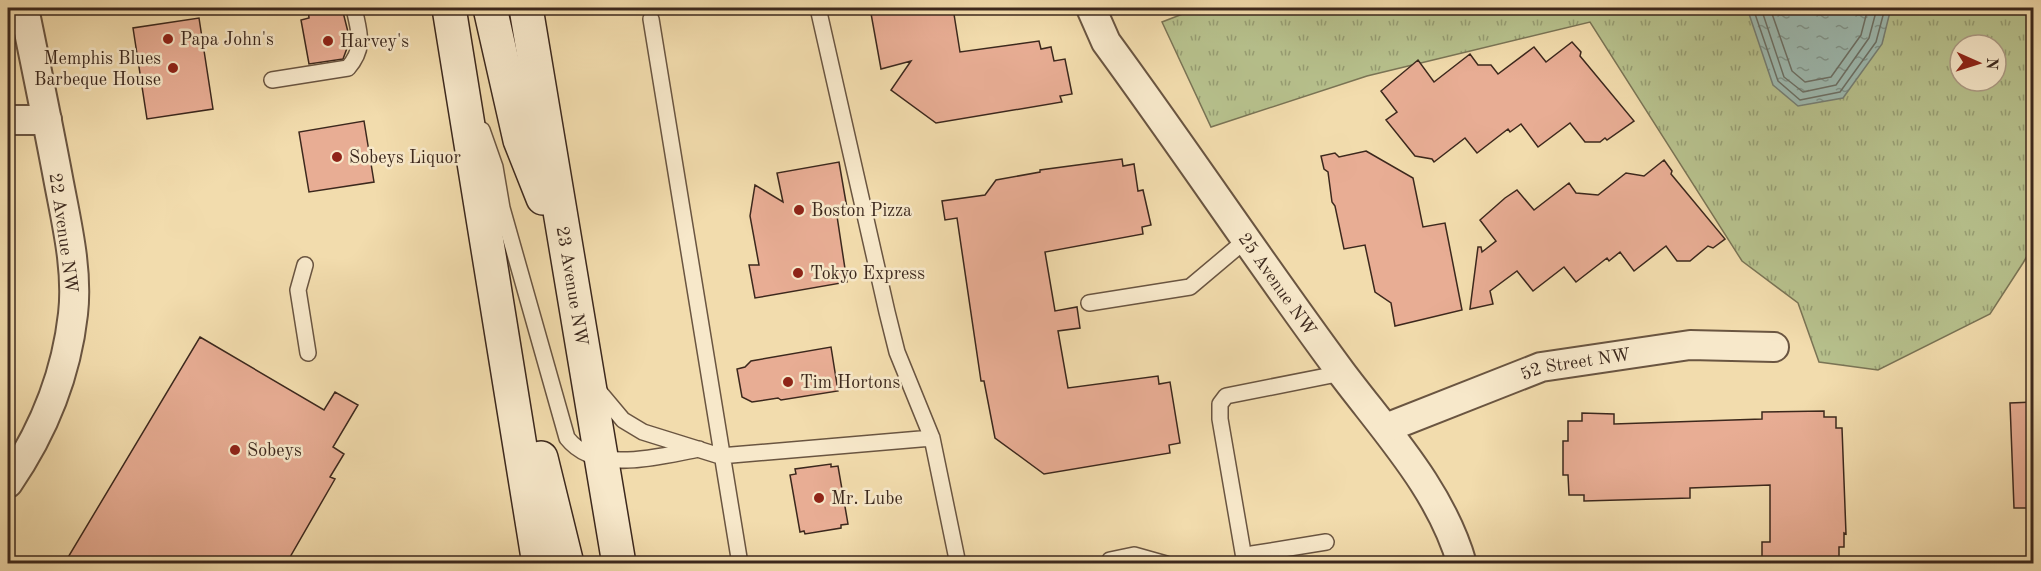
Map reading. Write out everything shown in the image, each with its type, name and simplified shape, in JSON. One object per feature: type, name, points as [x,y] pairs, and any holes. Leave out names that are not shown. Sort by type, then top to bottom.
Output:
[{"type":"main road","points":[[449,8],[539,564]]},
{"type":"main road","points":[[490,8],[520,140],[565,252]]},
{"type":"main road","name":"23 Avenue NW","points":[[526,8],[619,564]]},
{"type":"main road","points":[[511,390],[544,465],[567,564]]},
{"type":"street","name":"22 Avenue NW","points":[[8,483],[38,433],[53,402],[64,368],[73,312],[72,267],[47,120],[24,8]]},
{"type":"street","name":"25 Avenue NW","points":[[1091,8],[1106,42],[1342,373],[1386,428],[1426,486],[1457,545],[1462,564]]},
{"type":"street","points":[[8,120],[47,120]]},
{"type":"street","name":"52 Street NW","points":[[1386,428],[1541,367],[1690,345],[1774,347]]},
{"type":"lane","points":[[272,80],[348,68],[359,55],[361,44],[354,8]]},
{"type":"lane","points":[[818,8],[897,352],[932,438],[958,564]]},
{"type":"lane","points":[[655,14],[720,456],[740,564]]},
{"type":"lane","points":[[461,75],[495,167],[502,208],[567,438],[573,446],[602,459],[647,458],[699,449]]},
{"type":"lane","points":[[1089,303],[1190,287],[1247,239]]},
{"type":"lane","points":[[305,265],[298,290],[308,353]]},
{"type":"lane","points":[[1245,564],[1220,419],[1220,404],[1226,396],[1342,373]]},
{"type":"lane","points":[[588,379],[623,420],[643,432],[720,456],[932,438]]},
{"type":"lane","points":[[1253,564],[1252,554],[1326,542]]},
{"type":"lane","points":[[1109,564],[1110,560],[1134,555],[1166,564]]},
{"type":"green space","points":[[1198,8],[2033,8],[2033,246],[1990,314],[1878,370],[1819,362],[1798,303],[1742,261],[1590,22],[1367,76],[1211,127],[1162,22]]},
{"type":"water","points":[[1747,8],[1891,8],[1882,44],[1843,98],[1798,106],[1773,85]]},
{"type":"building","name":"Harvey's","points":[[308,8],[342,8],[350,40],[343,59],[309,64],[301,20],[309,18]]},
{"type":"building","points":[[870,8],[953,8],[960,52],[1039,41],[1041,49],[1051,47],[1054,61],[1065,59],[1072,94],[1060,96],[1062,102],[936,123],[891,90],[911,61],[881,69]]},
{"type":"building","points":[[199,18],[213,109],[147,119],[133,28]]},
{"type":"building","points":[[1572,42],[1581,52],[1580,56],[1634,121],[1607,140],[1605,138],[1600,142],[1585,142],[1570,123],[1538,147],[1521,124],[1510,132],[1508,129],[1477,153],[1465,138],[1434,162],[1432,159],[1415,156],[1386,120],[1397,112],[1381,91],[1418,60],[1434,82],[1470,54],[1478,65],[1491,65],[1498,74],[1534,47],[1546,62]]},
{"type":"building","name":"Sobeys Liquor","points":[[364,121],[374,182],[309,192],[299,132]]},
{"type":"building","points":[[1366,151],[1413,178],[1423,227],[1445,223],[1462,310],[1395,326],[1391,303],[1375,292],[1365,245],[1344,249],[1335,206],[1332,202],[1328,172],[1324,169],[1321,156],[1335,153],[1339,157]]},
{"type":"building","points":[[1122,159],[1123,166],[1134,164],[1138,191],[1143,190],[1151,225],[1142,227],[1143,234],[1045,252],[1055,311],[1077,307],[1080,328],[1058,331],[1068,388],[1158,376],[1159,384],[1170,382],[1180,443],[1169,445],[1170,453],[1044,474],[995,438],[984,381],[981,381],[957,218],[945,220],[942,201],[985,195],[996,180],[1040,172],[1040,170]]},
{"type":"building","points":[[1664,160],[1672,171],[1671,174],[1725,239],[1713,248],[1708,246],[1690,261],[1677,261],[1666,246],[1634,271],[1620,252],[1609,261],[1607,258],[1576,282],[1564,267],[1533,291],[1517,271],[1490,291],[1493,304],[1470,309],[1478,247],[1481,247],[1482,252],[1496,241],[1480,220],[1505,198],[1517,190],[1534,210],[1569,183],[1576,193],[1598,195],[1626,173],[1644,176]]},
{"type":"building","name":"Boston Pizza","points":[[839,162],[848,214],[837,216],[847,282],[755,298],[749,265],[759,265],[750,216],[755,185],[783,202],[777,173]]},
{"type":"building","name":"Sobeys","points":[[200,337],[324,410],[335,392],[358,405],[333,447],[344,454],[330,477],[335,479],[286,564],[64,564]]},
{"type":"building","name":"Tim Hortons","points":[[831,347],[838,391],[752,402],[742,397],[737,369],[745,367],[751,361]]},
{"type":"building","points":[[2034,402],[2034,508],[2014,508],[2010,403]]},
{"type":"building","points":[[1824,411],[1824,417],[1836,417],[1836,428],[1842,428],[1846,534],[1844,533],[1844,547],[1839,547],[1839,564],[1762,564],[1762,542],[1770,542],[1770,485],[1690,488],[1690,498],[1584,501],[1584,495],[1569,495],[1568,475],[1563,475],[1563,441],[1568,441],[1568,421],[1582,421],[1582,413],[1614,414],[1614,424],[1762,419],[1762,412]]},
{"type":"building","name":"Mr. Lube","points":[[831,464],[831,467],[838,466],[848,524],[841,525],[841,528],[805,534],[804,531],[800,532],[790,475],[796,474],[795,469]]},
{"type":"place","name":"Papa John's","points":[[168,39]]},
{"type":"place","name":"Harvey's","points":[[328,41]]},
{"type":"place","name":"Memphis Blues Barbeque House","points":[[173,68]]},
{"type":"place","name":"Sobeys Liquor","points":[[337,157]]},
{"type":"place","name":"Boston Pizza","points":[[799,210]]},
{"type":"place","name":"Tokyo Express","points":[[798,273]]},
{"type":"place","name":"Tim Hortons","points":[[788,382]]},
{"type":"place","name":"Sobeys","points":[[235,450]]},
{"type":"place","name":"Mr. Lube","points":[[819,498]]}]
